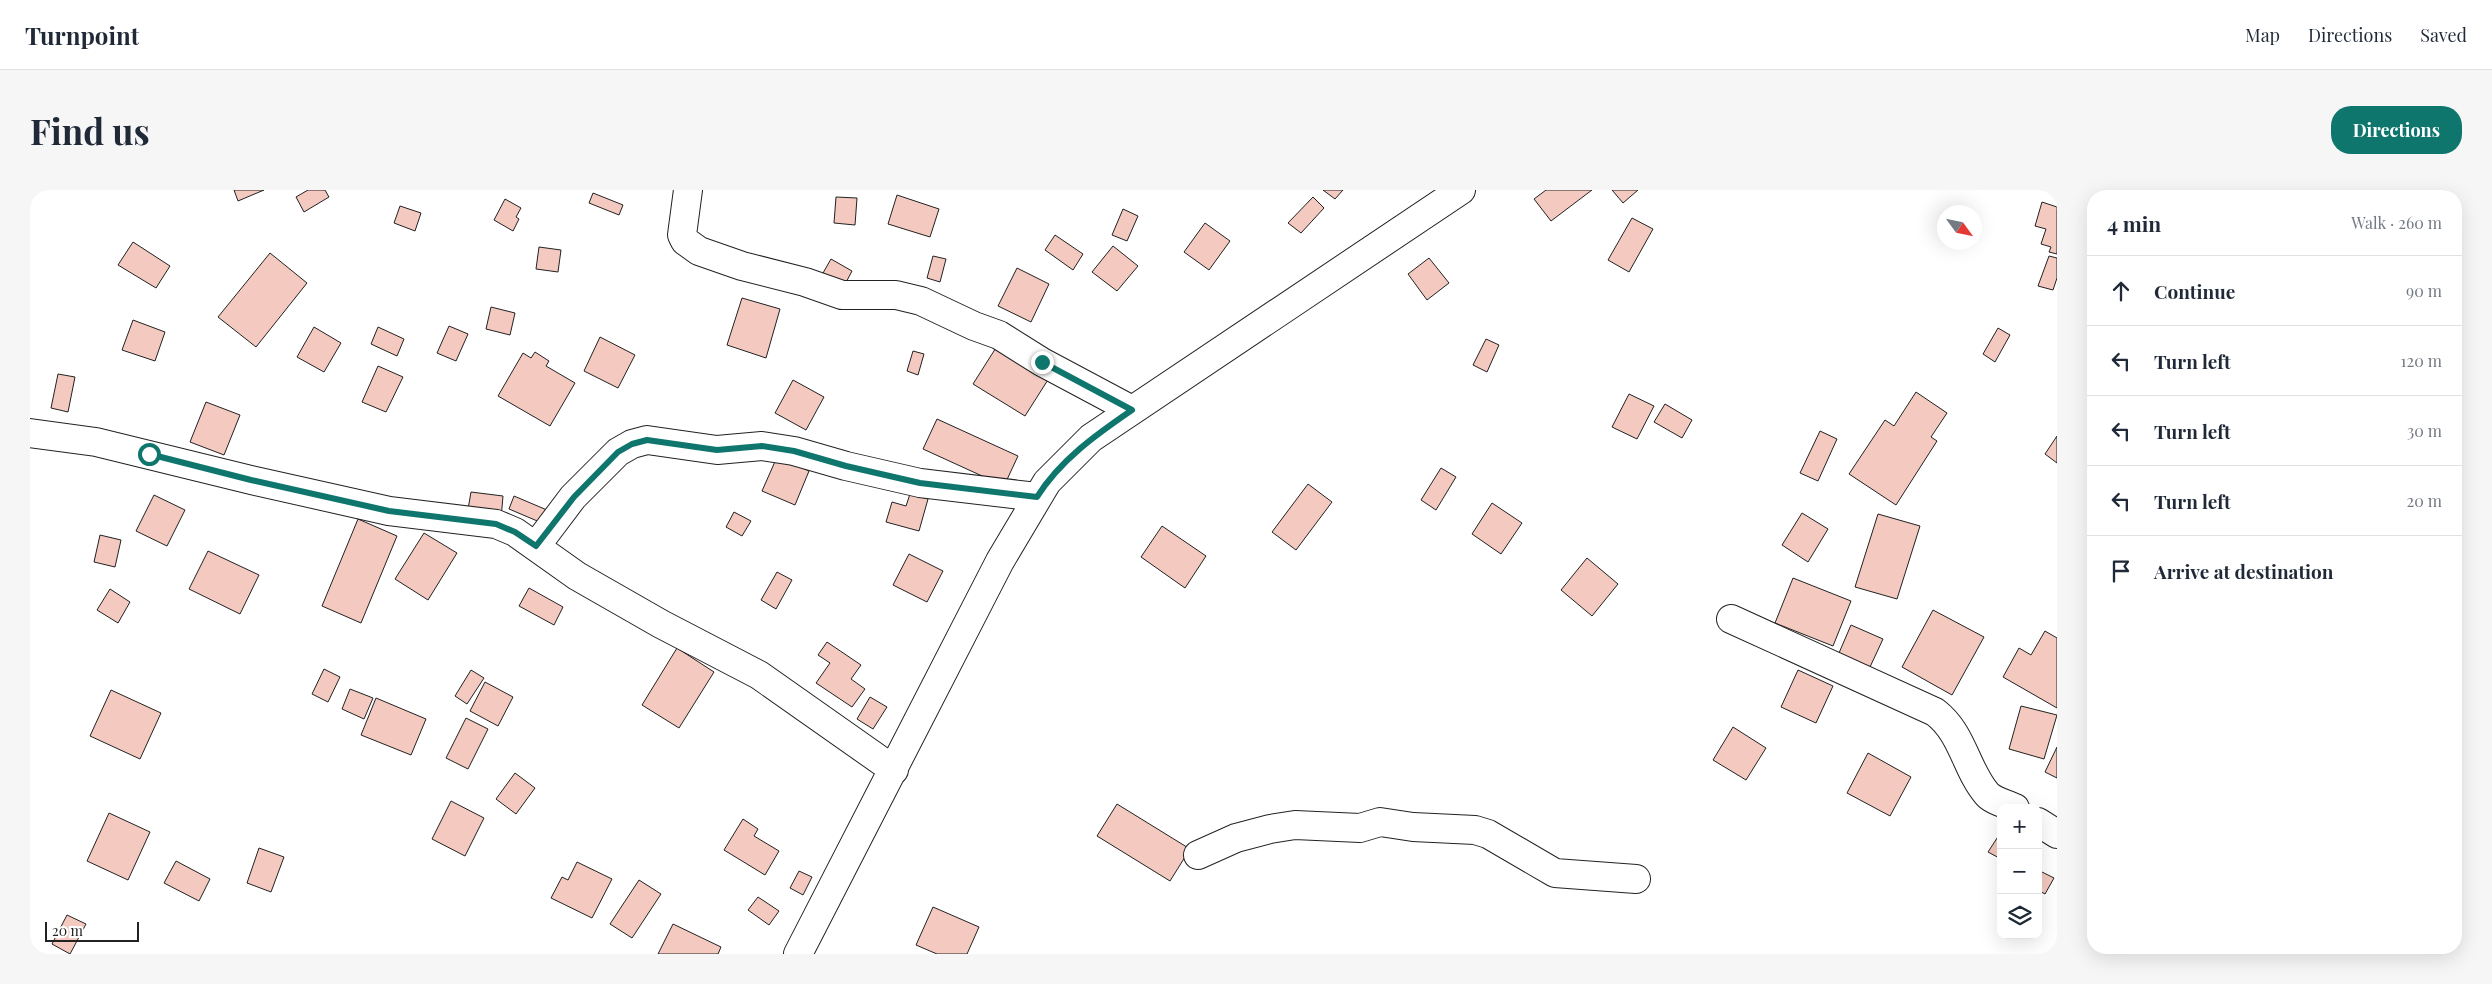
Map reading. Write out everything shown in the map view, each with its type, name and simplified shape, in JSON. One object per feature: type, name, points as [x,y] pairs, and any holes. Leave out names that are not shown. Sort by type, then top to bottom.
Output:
[{"type":"street","points":[[688,190],[682,234],[685,241],[699,251],[742,266],[805,282],[842,295],[896,294],[921,301],[974,326],[999,335],[1042,362],[1132,410]]},
{"type":"street","points":[[798,954],[1000,561],[1047,482],[1091,438],[1461,190]]},
{"type":"street","points":[[30,433],[96,442],[389,511],[496,524],[515,532],[577,576],[661,624],[759,675],[894,770]]},
{"type":"street","points":[[536,546],[574,497],[618,452],[632,444],[647,440],[717,450],[762,446],[794,451],[846,466],[920,483],[1037,497]]},
{"type":"street","points":[[1730,620],[1935,712],[1942,717],[1954,734],[1988,796],[2006,804]]},
{"type":"street","points":[[1198,856],[1236,838],[1270,829],[1295,825],[1360,828],[1380,822],[1413,827],[1474,830],[1488,834],[1555,873],[1636,879]]},
{"type":"street","points":[[2042,825],[2057,834]]},
{"type":"building","points":[[234,190],[264,190],[238,201]]},
{"type":"building","points":[[308,190],[325,190],[329,197],[304,212],[296,197]]},
{"type":"building","points":[[1323,190],[1343,190],[1335,199]]},
{"type":"building","points":[[1546,190],[1592,190],[1551,221],[1534,199]]},
{"type":"building","points":[[1612,190],[1638,190],[1623,203]]},
{"type":"building","points":[[593,193],[623,205],[619,215],[589,203]]},
{"type":"building","points":[[897,195],[939,209],[930,237],[888,224]]},
{"type":"building","points":[[836,197],[857,198],[855,225],[834,223]]},
{"type":"building","points":[[1313,197],[1324,208],[1301,233],[1288,223]]},
{"type":"building","points":[[505,199],[521,208],[516,217],[519,219],[513,231],[494,220]]},
{"type":"building","points":[[2042,202],[2057,207],[2057,254],[2049,252],[2051,247],[2041,244],[2046,229],[2035,226]]},
{"type":"building","points":[[400,206],[421,213],[415,231],[394,223]]},
{"type":"building","points":[[1123,209],[1138,216],[1127,241],[1112,235]]},
{"type":"building","points":[[1632,218],[1653,229],[1629,272],[1608,260]]},
{"type":"building","points":[[1205,223],[1230,241],[1209,270],[1184,252]]},
{"type":"building","points":[[1055,235],[1083,254],[1073,270],[1045,250]]},
{"type":"building","points":[[133,242],[170,266],[156,288],[118,265]]},
{"type":"building","points":[[1113,246],[1138,266],[1117,291],[1092,272]]},
{"type":"building","points":[[539,247],[561,250],[558,272],[536,269]]},
{"type":"building","points":[[270,253],[307,283],[256,347],[218,317]]},
{"type":"building","points":[[933,256],[946,259],[940,282],[927,278]]},
{"type":"building","points":[[2049,256],[2057,258],[2057,278],[2053,290],[2038,286]]},
{"type":"building","points":[[1429,258],[1449,283],[1427,300],[1408,274]]},
{"type":"building","points":[[831,259],[852,271],[841,292],[819,280]]},
{"type":"building","points":[[1017,268],[1049,284],[1031,322],[998,306]]},
{"type":"building","points":[[742,298],[780,309],[766,358],[727,345]]},
{"type":"building","points":[[491,307],[515,313],[510,335],[486,329]]},
{"type":"building","points":[[133,320],[165,332],[155,361],[122,350]]},
{"type":"building","points":[[449,326],[468,334],[456,361],[437,353]]},
{"type":"building","points":[[314,327],[341,343],[324,372],[297,357]]},
{"type":"building","points":[[378,327],[404,339],[397,356],[371,344]]},
{"type":"building","points":[[1998,328],[2010,335],[1995,362],[1983,354]]},
{"type":"building","points":[[600,337],[635,355],[618,388],[584,371]]},
{"type":"building","points":[[1486,339],[1499,345],[1487,372],[1473,365]]},
{"type":"building","points":[[999,343],[1051,375],[1025,416],[973,384]]},
{"type":"building","points":[[913,351],[924,354],[918,375],[907,371]]},
{"type":"building","points":[[535,352],[549,361],[546,366],[575,383],[550,426],[498,396],[523,353],[531,358]]},
{"type":"building","points":[[378,366],[403,377],[386,412],[362,402]]},
{"type":"building","points":[[58,374],[75,377],[68,412],[51,408]]},
{"type":"building","points":[[793,380],[824,397],[806,430],[775,413]]},
{"type":"building","points":[[1916,392],[1947,413],[1931,437],[1937,441],[1896,505],[1849,474],[1885,420],[1894,426]]},
{"type":"building","points":[[1629,394],[1654,406],[1637,439],[1612,427]]},
{"type":"building","points":[[206,402],[240,415],[224,455],[190,442]]},
{"type":"building","points":[[1665,404],[1692,420],[1682,438],[1654,422]]},
{"type":"building","points":[[937,419],[1018,456],[1004,486],[923,449]]},
{"type":"building","points":[[1820,431],[1837,439],[1818,481],[1800,473]]},
{"type":"building","points":[[2057,436],[2057,463],[2045,454]]},
{"type":"building","points":[[777,457],[809,471],[795,505],[762,491]]},
{"type":"building","points":[[1441,468],[1456,477],[1436,510],[1421,500]]},
{"type":"building","points":[[1308,484],[1332,502],[1296,550],[1272,532]]},
{"type":"building","points":[[471,492],[503,496],[501,519],[467,515]]},
{"type":"building","points":[[910,494],[928,499],[919,531],[886,522],[892,502],[906,506]]},
{"type":"building","points":[[154,495],[185,510],[167,546],[136,531]]},
{"type":"building","points":[[514,496],[547,510],[542,523],[509,509]]},
{"type":"building","points":[[1492,503],[1522,523],[1501,554],[1472,534]]},
{"type":"building","points":[[734,512],[751,521],[742,536],[726,527]]},
{"type":"building","points":[[1802,513],[1828,529],[1808,562],[1782,545]]},
{"type":"building","points":[[1878,514],[1920,526],[1897,599],[1855,587]]},
{"type":"building","points":[[358,519],[397,536],[361,623],[322,606]]},
{"type":"building","points":[[1162,526],[1206,556],[1185,588],[1141,557]]},
{"type":"building","points":[[424,533],[457,553],[428,600],[395,579]]},
{"type":"building","points":[[100,535],[121,540],[115,567],[94,562]]},
{"type":"building","points":[[208,551],[259,575],[240,614],[189,589]]},
{"type":"building","points":[[909,554],[943,571],[927,602],[893,585]]},
{"type":"building","points":[[1587,558],[1618,584],[1592,616],[1561,590]]},
{"type":"building","points":[[777,572],[792,580],[776,609],[761,600]]},
{"type":"building","points":[[1793,578],[1851,601],[1833,646],[1775,623]]},
{"type":"building","points":[[529,588],[563,607],[554,625],[519,606]]},
{"type":"building","points":[[110,589],[130,602],[118,623],[97,610]]},
{"type":"building","points":[[1933,610],[1984,637],[1952,695],[1902,667]]},
{"type":"building","points":[[1851,625],[1883,639],[1870,667],[1839,653]]},
{"type":"building","points":[[2045,631],[2057,638],[2057,708],[2003,677],[2019,648],[2031,655]]},
{"type":"building","points":[[827,642],[861,665],[851,679],[865,689],[852,707],[816,683],[830,663],[818,655]]},
{"type":"building","points":[[677,648],[714,672],[679,728],[642,705]]},
{"type":"building","points":[[324,669],[340,677],[328,702],[312,694]]},
{"type":"building","points":[[471,670],[484,678],[467,704],[455,696]]},
{"type":"building","points":[[1798,670],[1833,686],[1816,723],[1781,707]]},
{"type":"building","points":[[485,682],[513,697],[498,726],[470,711]]},
{"type":"building","points":[[350,689],[373,698],[364,719],[342,709]]},
{"type":"building","points":[[111,690],[161,713],[140,759],[90,736]]},
{"type":"building","points":[[870,697],[887,707],[873,729],[857,719]]},
{"type":"building","points":[[376,698],[426,719],[411,755],[361,735]]},
{"type":"building","points":[[2021,706],[2057,715],[2044,759],[2009,749]]},
{"type":"building","points":[[466,718],[488,729],[468,769],[446,758]]},
{"type":"building","points":[[1733,727],[1766,748],[1746,780],[1713,760]]},
{"type":"building","points":[[2057,747],[2057,778],[2045,772]]},
{"type":"building","points":[[1868,753],[1911,777],[1890,816],[1847,793]]},
{"type":"building","points":[[515,773],[535,788],[516,814],[496,799]]},
{"type":"building","points":[[451,801],[484,818],[465,856],[432,839]]},
{"type":"building","points":[[1117,804],[1190,849],[1170,881],[1097,836]]},
{"type":"building","points":[[109,813],[150,832],[128,880],[87,861]]},
{"type":"building","points":[[743,819],[758,829],[754,836],[779,851],[765,875],[724,850]]},
{"type":"building","points":[[1997,838],[1997,857],[1988,852]]},
{"type":"building","points":[[259,848],[284,857],[271,892],[247,883]]},
{"type":"building","points":[[176,861],[210,879],[199,901],[164,883]]},
{"type":"building","points":[[577,862],[612,879],[592,918],[551,898],[562,877],[568,880]]},
{"type":"building","points":[[799,871],[812,877],[803,895],[790,888]]},
{"type":"building","points":[[2042,872],[2054,878],[2045,894],[2042,892]]},
{"type":"building","points":[[639,880],[661,894],[632,938],[610,924]]},
{"type":"building","points":[[758,897],[779,911],[769,925],[748,910]]},
{"type":"building","points":[[933,907],[979,927],[967,954],[937,954],[916,945]]},
{"type":"building","points":[[67,915],[86,924],[70,954],[52,944]]},
{"type":"building","points":[[673,924],[721,947],[718,954],[658,954]]},
{"type":"route","points":[[149,454],[251,480],[389,511],[422,516],[470,519],[496,524],[515,532],[536,546],[552,522],[618,452],[632,444],[647,440],[717,450],[762,446],[813,455],[846,466],[920,483],[1037,497],[1047,482],[1091,438],[1132,410],[1042,362]]}]
